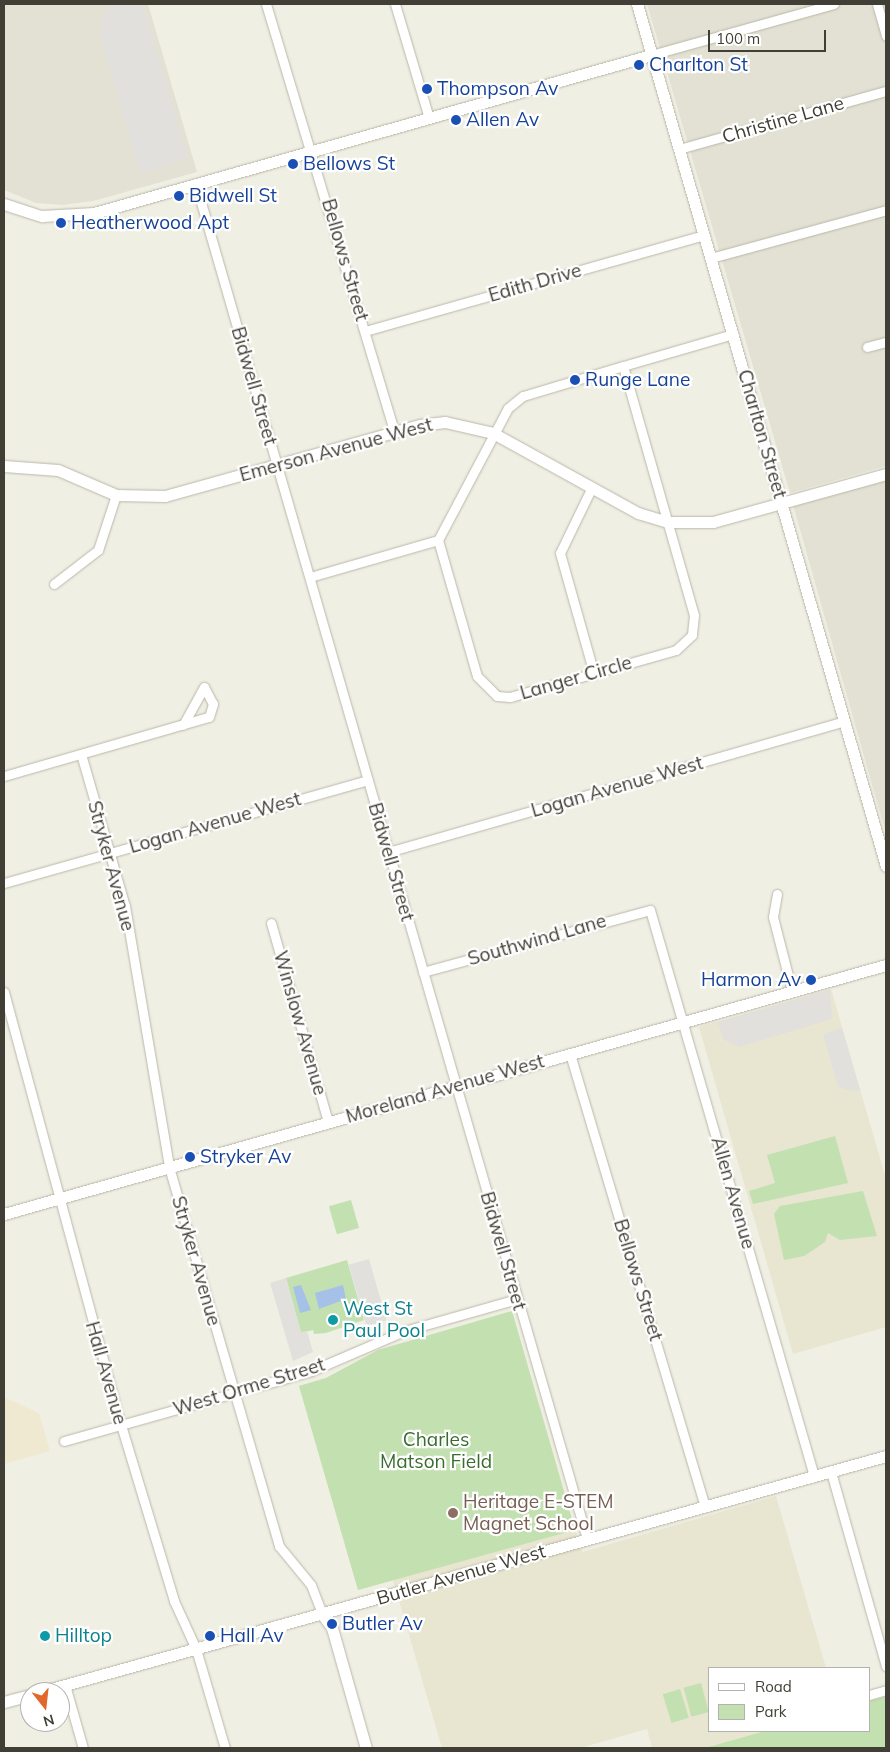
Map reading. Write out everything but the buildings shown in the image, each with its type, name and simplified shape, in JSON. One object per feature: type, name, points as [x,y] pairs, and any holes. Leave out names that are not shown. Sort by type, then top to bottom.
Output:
[{"type":"street","name":"Bellows Street","points":[[266,4],[394,432]]},
{"type":"street","points":[[395,4],[429,118]]},
{"type":"street","name":"Charlton Street","points":[[637,4],[886,866]]},
{"type":"street","points":[[4,204],[42,216],[68,217],[196,185],[834,4]]},
{"type":"street","points":[[877,4],[886,36]]},
{"type":"street","name":"Christine Lane","points":[[679,149],[886,91]]},
{"type":"street","name":"Bidwell Street","points":[[196,185],[587,1539]]},
{"type":"street","points":[[711,258],[886,210]]},
{"type":"street","name":"Edith Drive","points":[[365,331],[704,235]]},
{"type":"street","points":[[310,577],[438,540],[493,433],[508,408],[524,396],[733,334]]},
{"type":"street","points":[[867,347],[886,342]]},
{"type":"street","name":"Langer Circle","points":[[438,540],[477,676],[486,690],[510,697],[676,650],[692,635],[694,615],[623,366]]},
{"type":"street","name":"Emerson Avenue West","points":[[4,466],[58,470],[116,495],[165,496],[394,432],[445,422],[493,433],[638,512],[668,522],[713,522],[886,474]]},
{"type":"street","points":[[592,487],[560,553],[594,674]]},
{"type":"street","points":[[54,584],[98,550],[116,495]]},
{"type":"street","name":"Logan Avenue West","points":[[388,852],[845,721]]},
{"type":"street","points":[[4,776],[182,725]]},
{"type":"street","name":"Stryker Avenue","points":[[81,754],[125,906],[169,1167],[278,1546],[311,1585],[322,1614],[332,1628],[366,1748]]},
{"type":"street","name":"Logan Avenue West","points":[[4,883],[368,780]]},
{"type":"street","points":[[777,894],[773,917],[792,991]]},
{"type":"street","name":"Southwind Lane","points":[[423,972],[650,910]]},
{"type":"street","name":"Allen Avenue","points":[[650,910],[814,1476]]},
{"type":"street","name":"Winslow Avenue","points":[[271,923],[328,1122]]},
{"type":"street","name":"Moreland Avenue West","points":[[4,1214],[886,965]]},
{"type":"street","name":"Hall Avenue","points":[[4,992],[57,1199],[121,1425],[174,1601],[196,1649],[225,1748]]},
{"type":"street","name":"Bellows Street","points":[[570,1054],[705,1507]]},
{"type":"street","name":"West Orme Street","points":[[64,1441],[311,1372],[404,1331],[517,1299]]},
{"type":"street","name":"Butler Avenue West","points":[[70,1684],[886,1456]]},
{"type":"street","points":[[831,1472],[886,1666]]},
{"type":"street","points":[[870,1695],[886,1690]]},
{"type":"street","points":[[4,1702],[20,1698]]},
{"type":"street","points":[[70,1702],[83,1748]]},
{"type":"shaded area","points":[[104,4],[143,4],[188,159],[140,173],[100,34],[102,17],[106,16]]},
{"type":"shaded area","points":[[148,4],[197,172],[93,201],[63,205],[36,203],[4,190],[4,5]]},
{"type":"shaded area","points":[[647,4],[886,4],[886,466],[790,493]]},
{"type":"shaded area","points":[[886,479],[886,834],[793,505]]},
{"type":"shaded area","points":[[831,989],[886,1179],[886,1327],[793,1354],[699,1027]]},
{"type":"shaded area","points":[[830,990],[832,1019],[739,1047],[723,1039],[718,1022]]},
{"type":"shaded area","points":[[842,1028],[860,1090],[853,1091],[838,1087],[823,1034]]},
{"type":"shaded area","points":[[369,1259],[387,1321],[366,1326],[349,1265]]},
{"type":"shaded area","points":[[286,1278],[301,1332],[307,1331],[313,1352],[293,1361],[270,1283]]},
{"type":"shaded area","name":"Heritage E-STEM Magnet School","points":[[512,1311],[582,1552],[776,1496],[826,1667],[708,1667],[708,1732],[761,1732],[705,1748],[652,1748],[647,1729],[580,1748],[442,1748],[393,1580],[358,1590],[299,1386],[326,1378],[378,1350]]},
{"type":"shaded area","points":[[4,1397],[39,1413],[50,1451],[4,1464]]},
{"type":"green space","points":[[835,1136],[848,1183],[753,1204],[749,1191],[775,1183],[767,1155]]},
{"type":"green space","points":[[863,1191],[877,1236],[840,1240],[828,1233],[825,1242],[804,1256],[784,1260],[774,1214],[780,1206]]},
{"type":"green space","points":[[351,1200],[359,1228],[337,1234],[329,1206]]},
{"type":"green space","points":[[347,1260],[364,1320],[326,1333],[314,1334],[313,1330],[301,1333],[286,1278]]},
{"type":"green space","name":"Charles Matson Field","points":[[512,1311],[575,1530],[358,1590],[299,1386],[326,1378],[378,1350]]},
{"type":"green space","points":[[701,1683],[708,1712],[691,1717],[684,1688]]},
{"type":"green space","points":[[680,1689],[689,1718],[672,1723],[663,1694]]},
{"type":"green space","points":[[886,1696],[886,1748],[705,1748],[761,1732],[870,1732],[870,1701]]},
{"type":"water","points":[[301,1285],[311,1310],[300,1313],[293,1287]]},
{"type":"water","points":[[343,1285],[346,1299],[319,1309],[315,1293]]},
{"type":"place","name":"Charlton St","points":[[639,65]]},
{"type":"place","name":"Thompson Av","points":[[427,89]]},
{"type":"place","name":"Allen Av","points":[[456,120]]},
{"type":"place","name":"Bellows St","points":[[293,164]]},
{"type":"place","name":"Bidwell St","points":[[179,196]]},
{"type":"place","name":"Heatherwood Apt","points":[[61,223]]},
{"type":"place","name":"Runge Lane","points":[[575,380]]},
{"type":"place","name":"Harmon Av","points":[[811,980]]},
{"type":"place","name":"Stryker Av","points":[[190,1157]]},
{"type":"place","name":"West St Paul Pool","points":[[333,1320]]},
{"type":"place","name":"Heritage E-STEM Magnet School","points":[[453,1513]]},
{"type":"place","name":"Butler Av","points":[[332,1624]]},
{"type":"place","name":"Hilltop","points":[[45,1636]]},
{"type":"place","name":"Hall Av","points":[[210,1636]]}]
